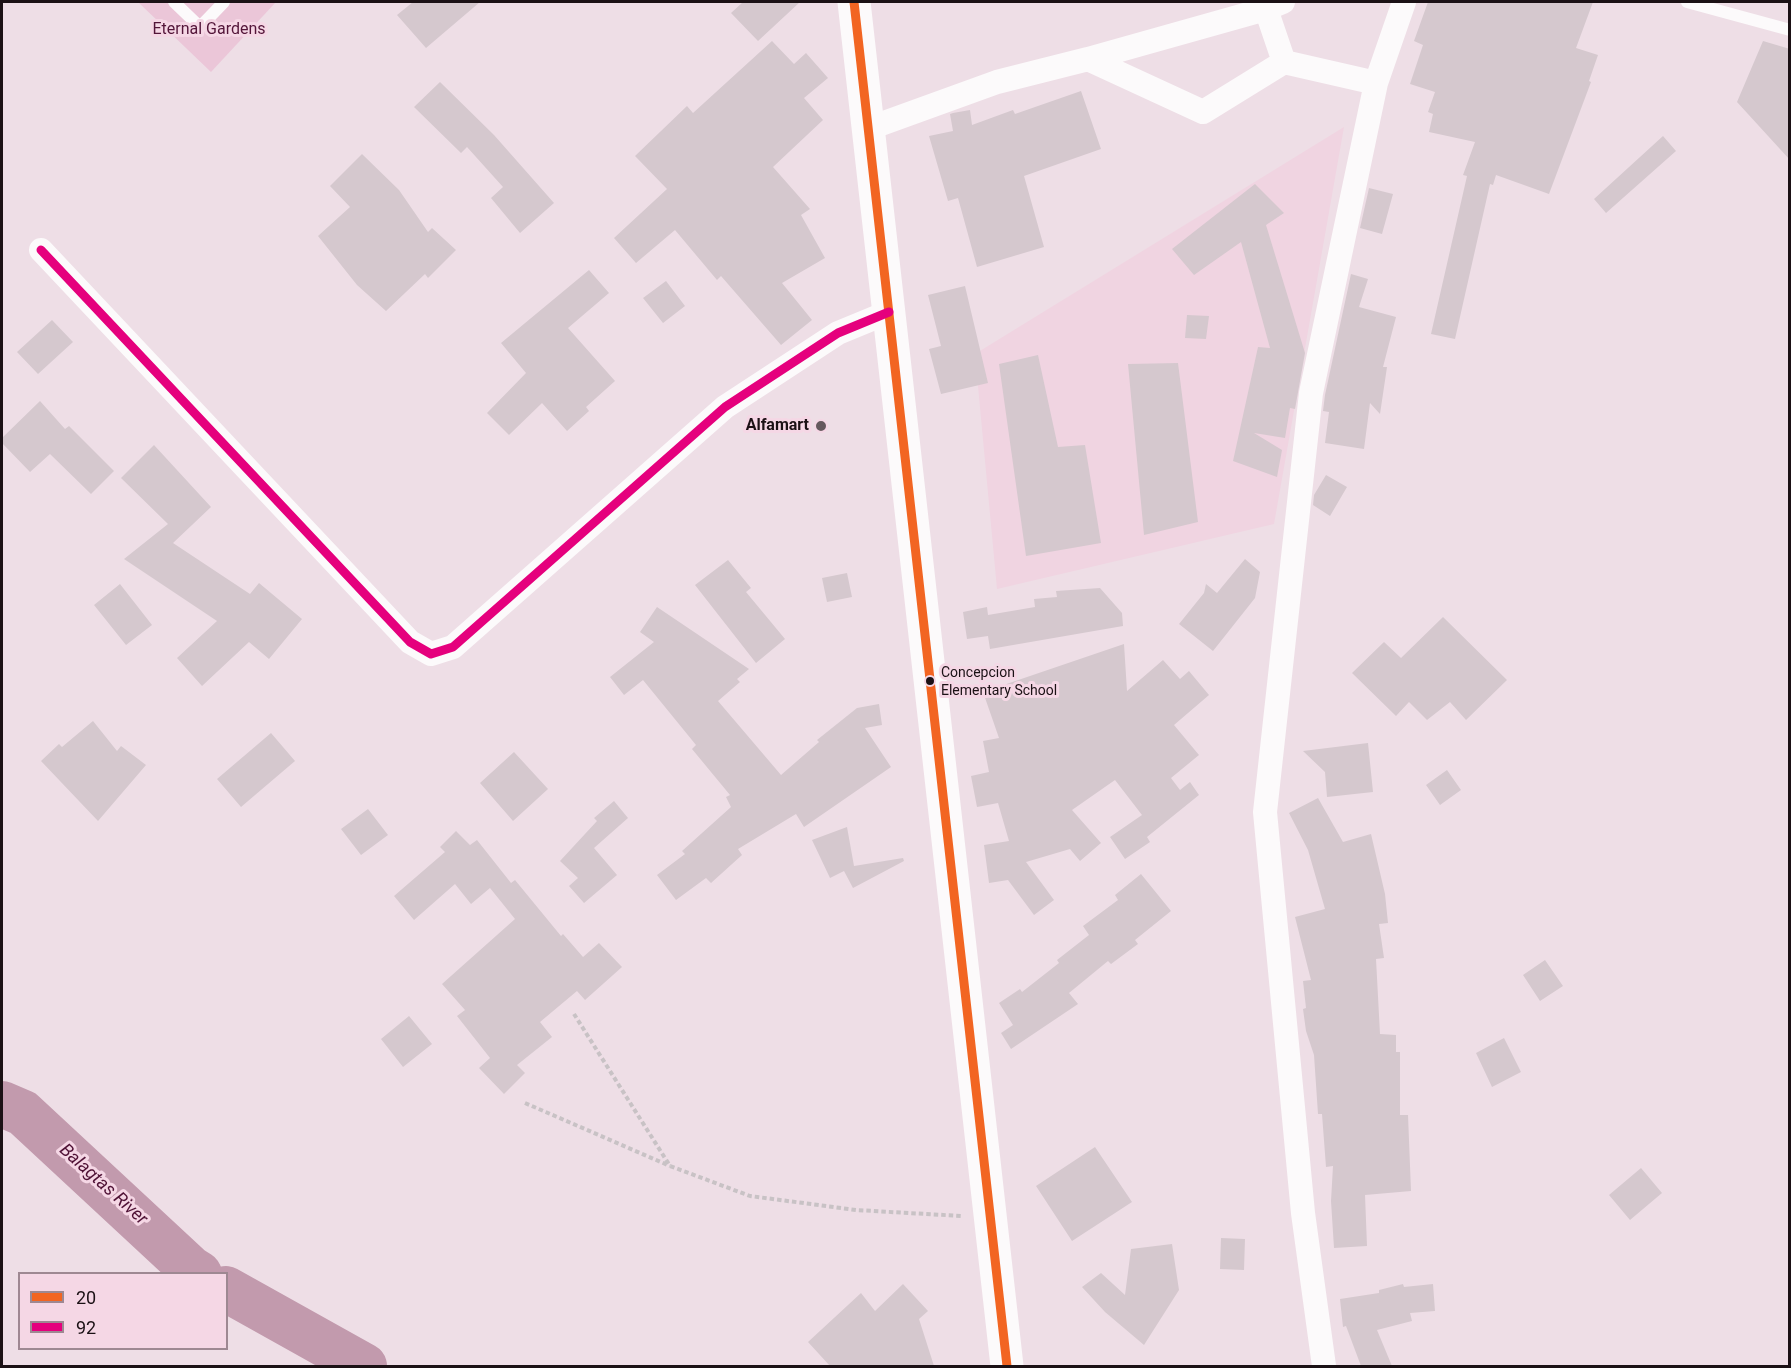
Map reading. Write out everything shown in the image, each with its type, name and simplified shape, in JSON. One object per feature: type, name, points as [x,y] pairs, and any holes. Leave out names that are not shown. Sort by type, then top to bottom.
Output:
[{"type":"highway","points":[[854,2],[870,128],[1007,1366]]},
{"type":"street","points":[[1324,1366],[1303,1213],[1265,812],[1311,393],[1376,83],[1404,2]]},
{"type":"street","points":[[870,128],[997,82],[1088,59],[1275,5],[1284,62]]},
{"type":"street","points":[[1088,59],[1203,112],[1284,62],[1376,83]]},
{"type":"street","points":[[41,250],[410,642],[431,654],[453,647],[725,407],[838,333],[889,312]]},
{"type":"lane","points":[[174,2],[200,27],[224,2]]},
{"type":"lane","points":[[1687,2],[1709,4],[1790,30]]},
{"type":"path","points":[[574,1014],[670,1166]]},
{"type":"path","points":[[525,1102],[670,1166],[750,1196],[856,1209],[989,1217]]},
{"type":"shaded area","points":[[1344,127],[1274,524],[997,589],[975,354]]},
{"type":"green space","name":"Eternal Gardens","points":[[138,2],[276,2],[211,72]]},
{"type":"building","points":[[413,2],[480,2],[426,48],[397,15]]},
{"type":"building","points":[[743,2],[800,2],[758,41],[731,13]]},
{"type":"building","points":[[1428,2],[1593,2],[1576,48],[1598,55],[1589,81],[1591,82],[1549,194],[1496,175],[1493,185],[1490,184],[1455,339],[1431,334],[1467,176],[1463,175],[1475,142],[1429,132],[1433,114],[1428,112],[1435,92],[1410,84],[1423,45],[1414,41]]},
{"type":"building","points":[[772,41],[794,64],[806,53],[828,78],[804,98],[823,120],[773,167],[810,209],[801,215],[825,258],[782,283],[812,320],[781,345],[721,276],[717,280],[675,230],[636,263],[614,238],[667,189],[635,156],[687,106],[693,113]]},
{"type":"building","points":[[1763,41],[1790,49],[1790,160],[1737,102]]},
{"type":"building","points":[[440,82],[494,135],[554,203],[520,233],[491,198],[503,187],[467,147],[461,153],[414,107]]},
{"type":"building","points":[[1081,91],[1101,149],[1024,176],[1044,247],[977,267],[958,198],[948,201],[929,136],[953,131],[950,114],[953,113],[970,110],[972,125],[1013,110],[1015,114]]},
{"type":"building","points":[[1663,136],[1676,151],[1606,213],[1594,199]]},
{"type":"building","points":[[362,154],[399,190],[428,232],[432,228],[456,250],[428,278],[425,274],[386,311],[357,285],[318,236],[350,207],[330,186]]},
{"type":"building","points":[[1255,184],[1284,213],[1266,225],[1305,353],[1295,409],[1290,408],[1285,438],[1254,433],[1282,450],[1277,477],[1233,461],[1258,347],[1270,348],[1241,242],[1194,275],[1172,249]]},
{"type":"building","points":[[1369,188],[1393,194],[1382,234],[1360,228]]},
{"type":"building","points":[[589,270],[609,293],[568,328],[615,381],[586,407],[589,411],[567,431],[542,403],[509,435],[487,413],[526,373],[501,343]]},
{"type":"building","points":[[1351,274],[1368,279],[1359,307],[1396,317],[1383,367],[1387,367],[1380,414],[1370,403],[1364,449],[1325,443],[1329,412],[1323,411],[1325,395]]},
{"type":"building","points":[[666,281],[685,306],[663,323],[643,298]]},
{"type":"building","points":[[965,286],[988,383],[941,394],[929,349],[941,346],[928,295]]},
{"type":"building","points":[[1187,315],[1209,316],[1206,339],[1185,338]]},
{"type":"building","points":[[52,320],[73,342],[38,374],[17,352]]},
{"type":"building","points":[[1038,355],[1058,447],[1085,445],[1101,543],[1026,556],[999,364]]},
{"type":"building","points":[[1178,363],[1198,522],[1144,535],[1128,364]]},
{"type":"building","points":[[40,401],[65,429],[69,426],[114,471],[91,494],[50,454],[30,472],[2,443],[2,438]]},
{"type":"building","points":[[154,445],[211,507],[173,543],[250,594],[259,583],[302,619],[269,659],[249,642],[202,686],[177,658],[217,621],[124,559],[168,524],[121,478]]},
{"type":"building","points":[[1326,475],[1347,487],[1330,516],[1313,505],[1314,495]]},
{"type":"building","points":[[1245,559],[1260,572],[1255,598],[1213,651],[1179,624],[1204,593],[1206,584],[1217,593]]},
{"type":"building","points":[[728,560],[751,588],[746,592],[785,639],[756,663],[695,585]]},
{"type":"building","points":[[847,573],[852,597],[827,602],[822,578]]},
{"type":"building","points":[[120,584],[152,625],[126,645],[94,605]]},
{"type":"building","points":[[1100,588],[1122,613],[1123,626],[990,649],[988,636],[967,639],[963,612],[987,607],[988,615],[1035,607],[1034,599],[1057,597],[1056,591]]},
{"type":"building","points":[[657,607],[749,669],[737,679],[740,682],[718,701],[781,775],[819,742],[817,740],[857,708],[879,704],[882,725],[865,728],[891,767],[804,827],[796,814],[738,849],[742,855],[711,883],[706,878],[676,900],[657,875],[685,854],[682,851],[731,807],[726,797],[730,795],[692,749],[696,745],[643,680],[624,695],[610,677],[654,642],[640,632]]},
{"type":"building","points":[[1443,617],[1507,680],[1466,720],[1450,702],[1427,720],[1409,702],[1396,716],[1352,673],[1384,642],[1401,658]]},
{"type":"building","points":[[1124,644],[1127,691],[1163,660],[1180,679],[1189,671],[1209,695],[1174,725],[1199,755],[1171,778],[1180,790],[1190,782],[1199,795],[1147,837],[1150,842],[1125,859],[1110,837],[1142,815],[1115,780],[1072,810],[1101,843],[1080,861],[1070,849],[1026,862],[1054,900],[1034,915],[1008,880],[989,883],[984,845],[1009,841],[998,803],[977,807],[971,776],[989,772],[983,741],[999,738],[983,692]]},
{"type":"building","points":[[93,721],[117,751],[121,746],[146,765],[98,821],[41,761],[59,744],[62,747]]},
{"type":"building","points":[[271,733],[295,761],[241,807],[217,779]]},
{"type":"building","points":[[1368,743],[1373,792],[1327,797],[1325,772],[1303,751]]},
{"type":"building","points":[[514,752],[548,789],[513,821],[480,783]]},
{"type":"building","points":[[1447,770],[1461,790],[1440,805],[1426,785]]},
{"type":"building","points":[[1318,798],[1343,842],[1371,834],[1385,894],[1388,923],[1379,924],[1384,958],[1376,959],[1380,1034],[1396,1035],[1396,1052],[1400,1052],[1400,1115],[1408,1115],[1411,1191],[1365,1195],[1367,1246],[1334,1248],[1331,1201],[1333,1166],[1326,1167],[1322,1114],[1318,1114],[1314,1055],[1306,1031],[1303,1009],[1306,1008],[1303,981],[1311,980],[1295,917],[1325,909],[1308,850],[1289,813]]},
{"type":"building","points":[[614,801],[628,818],[594,848],[617,875],[584,903],[569,886],[578,878],[560,861],[597,821],[594,818]]},
{"type":"building","points":[[368,809],[388,835],[361,855],[341,829]]},
{"type":"building","points":[[847,827],[854,866],[903,858],[904,861],[853,888],[844,871],[830,878],[812,840]]},
{"type":"building","points":[[456,831],[470,845],[477,840],[511,883],[515,880],[561,936],[563,934],[583,957],[599,943],[622,967],[585,1000],[577,991],[540,1022],[552,1037],[517,1065],[525,1073],[504,1094],[479,1068],[490,1058],[457,1016],[465,1010],[442,984],[515,919],[490,888],[471,904],[455,884],[414,920],[394,896],[445,852],[440,847]]},
{"type":"building","points":[[1141,874],[1171,911],[1135,940],[1138,944],[1111,964],[1108,961],[1069,993],[1078,1004],[1011,1049],[1001,1033],[1013,1025],[999,1003],[1020,989],[1022,992],[1059,963],[1057,960],[1089,935],[1083,926],[1118,900],[1115,895]]},
{"type":"building","points":[[1545,960],[1563,986],[1540,1001],[1523,975]]},
{"type":"building","points":[[409,1016],[432,1044],[403,1067],[381,1039]]},
{"type":"building","points":[[1504,1038],[1521,1072],[1492,1087],[1476,1053]]},
{"type":"building","points":[[1095,1147],[1132,1202],[1072,1241],[1036,1186]]},
{"type":"building","points":[[1641,1168],[1662,1193],[1630,1220],[1609,1195]]},
{"type":"building","points":[[1221,1238],[1245,1239],[1244,1270],[1220,1269]]},
{"type":"building","points":[[1172,1244],[1179,1290],[1144,1345],[1105,1312],[1082,1287],[1101,1273],[1125,1295],[1131,1249]]},
{"type":"building","points":[[903,1284],[928,1311],[919,1319],[934,1366],[830,1366],[808,1342],[861,1293],[875,1311]]},
{"type":"building","points":[[1403,1284],[1404,1287],[1433,1284],[1435,1311],[1410,1313],[1412,1321],[1377,1330],[1392,1366],[1361,1366],[1346,1326],[1343,1327],[1340,1299],[1379,1293],[1379,1290]]},
{"type":"waterway","name":"Balagtas River","points":[[2,1104],[23,1113],[196,1272]]},
{"type":"waterway","name":"Balagtas River","points":[[228,1290],[364,1366]]},
{"type":"transit line","name":"20","points":[[854,2],[1007,1366]]},
{"type":"transit line","name":"92","points":[[41,250],[410,642],[431,654],[453,647],[725,407],[838,333],[889,312]]},
{"type":"place","name":"Alfamart","points":[[821,426]]},
{"type":"place","name":"Concepcion Elementary School","points":[[930,681]]}]
